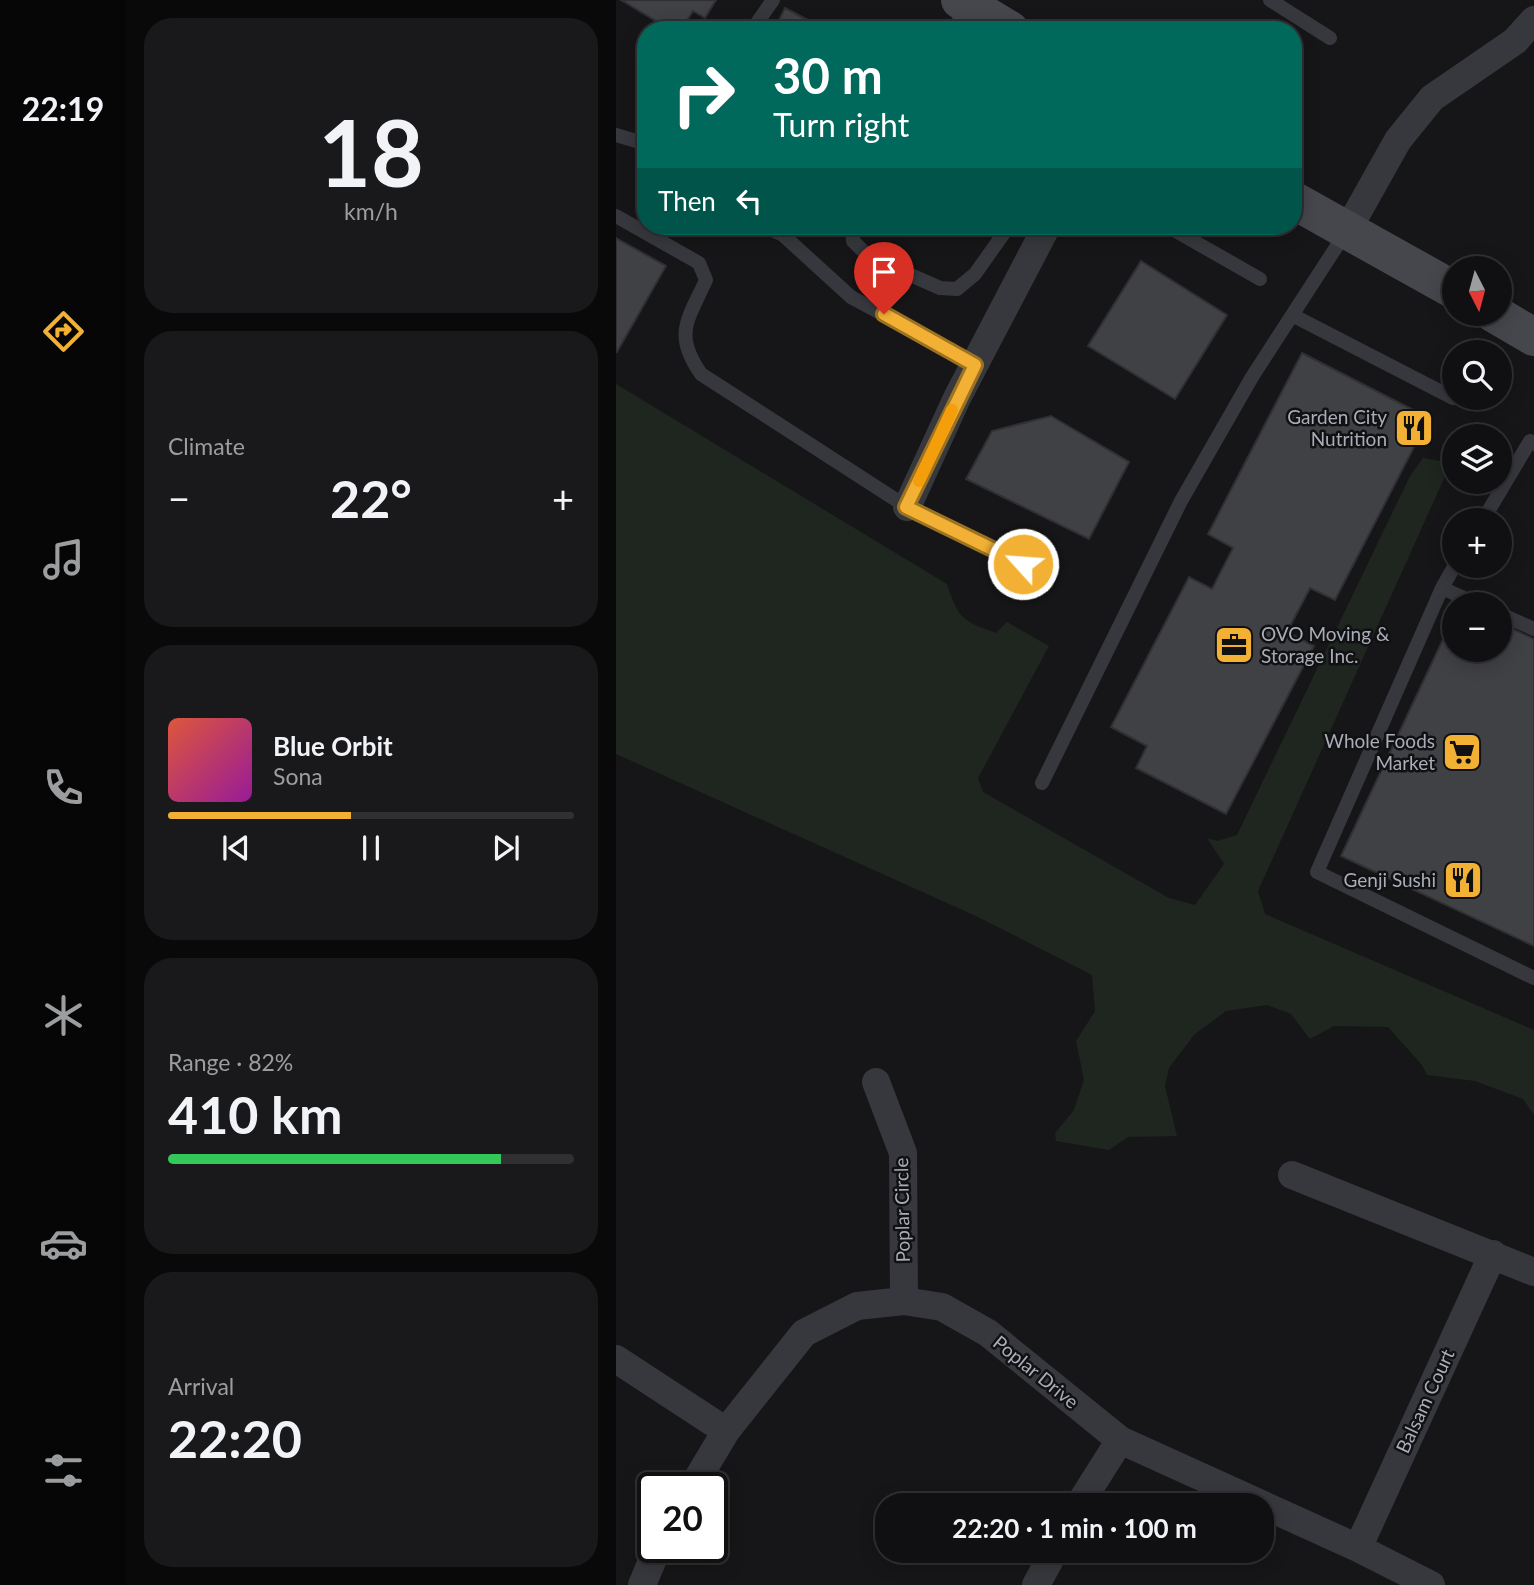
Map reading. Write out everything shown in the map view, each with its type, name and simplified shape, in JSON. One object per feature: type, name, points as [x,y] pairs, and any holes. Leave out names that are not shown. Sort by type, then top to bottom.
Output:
[{"type":"street","points":[[960,11],[986,21]]},
{"type":"street","points":[[1347,231],[1398,140],[1432,98],[1516,41],[1534,20]]},
{"type":"street","points":[[1302,205],[1442,283]]},
{"type":"street","points":[[906,507],[1042,235]]},
{"type":"street","points":[[1512,324],[1534,337]]},
{"type":"street","name":"Poplar Circle","points":[[876,1082],[903,1153],[904,1301]]},
{"type":"street","points":[[1293,1175],[1534,1272]]},
{"type":"street","name":"Balsam Court","points":[[1358,1548],[1493,1254]]},
{"type":"street","name":"Poplar Drive","points":[[702,1472],[726,1431],[804,1334],[856,1306],[904,1301],[942,1307],[988,1333],[1120,1440],[1358,1548],[1431,1585]]},
{"type":"street","points":[[616,1359],[726,1431]]},
{"type":"street","points":[[1087,1493],[1120,1440]]},
{"type":"street","points":[[642,1585],[652,1563]]},
{"type":"street","points":[[1036,1585],[1048,1563]]},
{"type":"lane","points":[[758,21],[773,0]]},
{"type":"lane","points":[[1270,0],[1330,38]]},
{"type":"lane","points":[[616,135],[637,141]]},
{"type":"lane","points":[[616,216],[637,228]]},
{"type":"lane","points":[[1042,783],[1181,502],[1252,377],[1347,231]]},
{"type":"lane","points":[[649,235],[699,264],[706,280],[683,331],[691,360],[701,374],[906,507],[1047,575]]},
{"type":"lane","points":[[783,235],[851,297],[975,365]]},
{"type":"lane","points":[[853,235],[853,241],[868,256],[940,288],[957,289],[975,274],[1003,235]]},
{"type":"lane","points":[[1183,235],[1260,279]]},
{"type":"lane","points":[[1292,315],[1442,392]]},
{"type":"lane","points":[[1490,508],[1533,437]]},
{"type":"lane","points":[[1448,578],[1317,872],[1534,978]]},
{"type":"lane","points":[[1442,588],[1451,592]]},
{"type":"lane","points":[[1512,619],[1534,629]]},
{"type":"shaded area","points":[[616,384],[947,584],[958,611],[968,621],[996,633],[1007,622],[1049,646],[978,778],[983,792],[1169,898],[1195,905],[1224,864],[1207,838],[1217,841],[1237,835],[1410,476],[1423,458],[1442,461],[1442,483],[1258,891],[1265,914],[1534,1030],[1534,1115],[1523,1099],[1475,1081],[1427,1075],[1422,1065],[1388,1027],[1334,1026],[1310,1039],[1291,1014],[1267,1005],[1226,1011],[1194,1035],[1169,1068],[1165,1086],[1177,1136],[1128,1137],[1109,1150],[1056,1141],[1055,1133],[1074,1110],[1084,1080],[1076,1041],[1095,1011],[1092,975],[978,917],[616,754]]},
{"type":"building","points":[[621,0],[716,0],[705,18],[693,11],[687,21],[656,21]]},
{"type":"building","points":[[785,8],[810,21],[778,21]]},
{"type":"building","points":[[616,238],[666,266],[617,352],[616,352]]},
{"type":"building","points":[[1141,261],[1227,315],[1175,399],[1088,346]]},
{"type":"building","points":[[1302,353],[1429,418],[1335,600],[1310,588],[1287,632],[1314,646],[1226,814],[1136,768],[1147,746],[1111,727],[1189,577],[1212,589],[1233,548],[1208,534]]},
{"type":"building","points":[[1051,416],[1129,462],[1089,539],[966,479],[992,431]]},
{"type":"building","name":"Whole Foods Market","points":[[1512,629],[1534,639],[1534,946],[1341,856],[1442,641],[1442,662],[1512,662]]},
{"type":"slow traffic","points":[[919,481],[952,410]]},
{"type":"place","name":"Garden City Nutrition","points":[[1414,428]]},
{"type":"place","name":"OVO Moving & Storage Inc.","points":[[1234,645]]},
{"type":"place","name":"Whole Foods Market","points":[[1462,752]]},
{"type":"place","name":"Genji Sushi","points":[[1463,880]]},
{"type":"route","points":[[884,314],[975,365],[906,507],[1023,564]]}]
